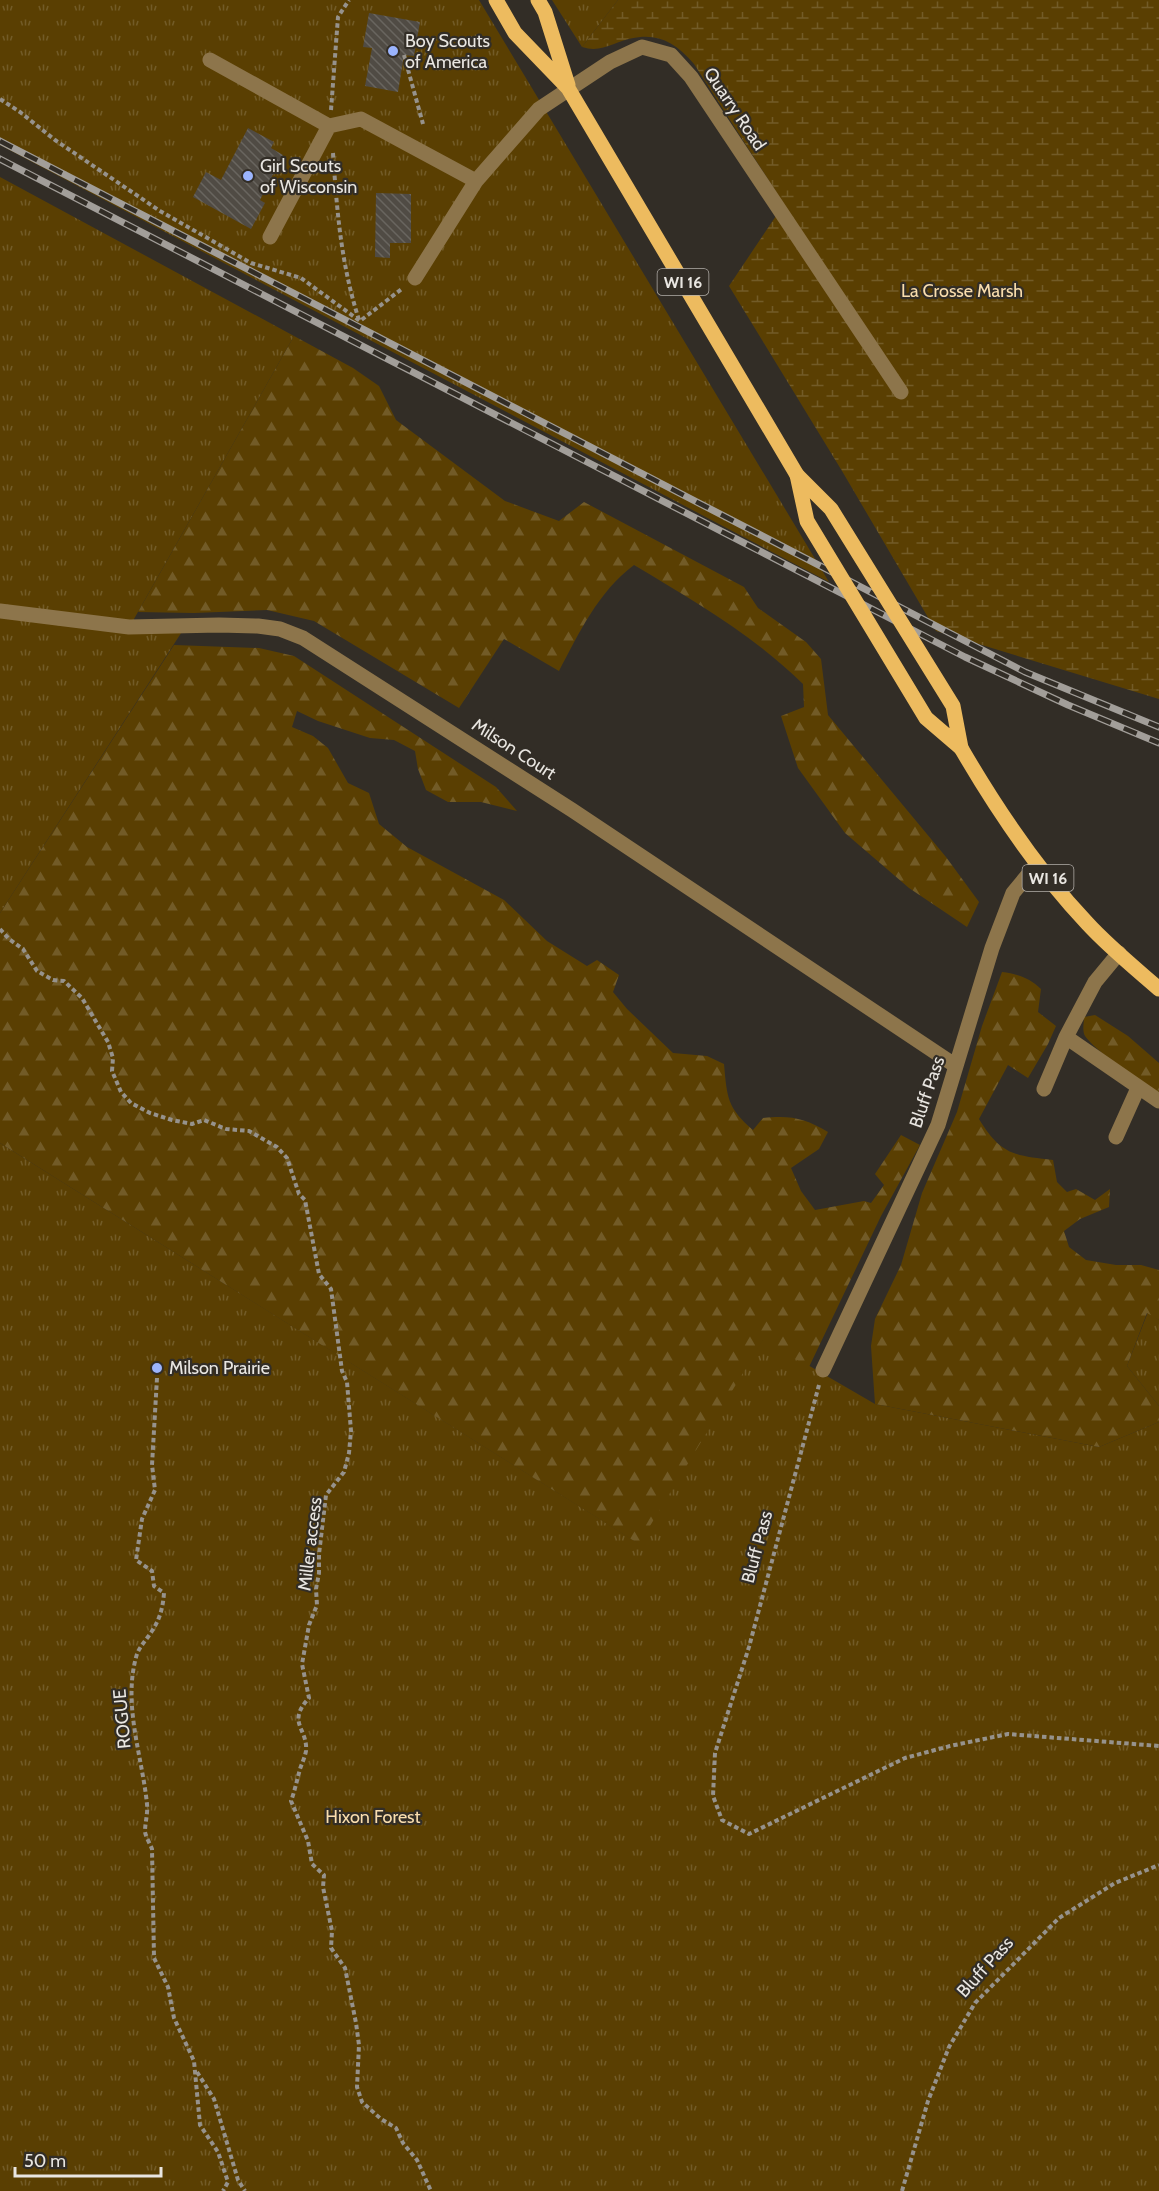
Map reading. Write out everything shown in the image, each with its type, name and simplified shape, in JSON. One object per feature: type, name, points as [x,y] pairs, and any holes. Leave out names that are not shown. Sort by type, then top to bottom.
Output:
[{"type":"main road","name":"WI 16","points":[[496,0],[515,33],[568,88],[797,475],[831,509],[953,706],[961,747],[983,785],[1037,864],[1089,925],[1159,989]]},
{"type":"main road","name":"WI 16","points":[[538,0],[545,12],[568,88]]},
{"type":"main road","name":"WI 16","points":[[797,475],[807,521],[813,531],[927,718],[961,747]]},
{"type":"street","name":"Quarry Road","points":[[415,278],[476,181],[539,109],[610,62],[642,47],[671,55],[690,77],[901,392]]},
{"type":"street","points":[[210,60],[330,126],[361,119],[476,181]]},
{"type":"street","points":[[270,237],[330,126]]},
{"type":"street","name":"Milson Court","points":[[0,611],[129,627],[258,626],[280,628],[303,638],[572,810],[956,1066]]},
{"type":"street","name":"Bluff Pass","points":[[823,1370],[938,1125],[992,948],[1013,893],[1037,864]]},
{"type":"street","points":[[1044,1089],[1066,1037],[1095,982],[1119,953]]},
{"type":"street","points":[[1066,1037],[1159,1101]]},
{"type":"street","points":[[1116,1137],[1138,1088]]},
{"type":"path","points":[[349,0],[338,17],[330,126],[340,242],[348,287],[360,321]]},
{"type":"path","points":[[404,55],[423,124]]},
{"type":"path","points":[[0,99],[55,140],[160,211],[251,263],[300,278],[360,321]]},
{"type":"path","points":[[360,321],[415,278]]},
{"type":"path","name":"Miller access","points":[[0,929],[23,949],[37,971],[53,980],[64,981],[82,998],[108,1042],[113,1058],[112,1071],[121,1092],[131,1103],[171,1120],[192,1124],[204,1120],[225,1129],[249,1131],[264,1138],[278,1147],[287,1158],[299,1194],[305,1200],[319,1274],[331,1288],[342,1371],[347,1382],[351,1431],[344,1472],[326,1495],[316,1588],[317,1605],[309,1625],[302,1665],[309,1698],[300,1707],[298,1724],[306,1750],[299,1772],[299,1782],[291,1801],[308,1841],[312,1864],[324,1875],[324,1895],[332,1931],[331,1947],[345,1968],[356,2023],[359,2045],[357,2087],[362,2102],[381,2119],[396,2128],[403,2143],[417,2160],[431,2191]]},
{"type":"path","name":"Bluff Pass","points":[[823,1370],[752,1636],[715,1754],[713,1796],[723,1820],[749,1834],[905,1758],[1008,1734],[1159,1746]]},
{"type":"path","name":"ROGUE","points":[[157,1378],[152,1465],[155,1490],[142,1519],[136,1560],[152,1571],[154,1586],[164,1593],[163,1610],[138,1652],[131,1682],[137,1746],[147,1802],[146,1832],[152,1849],[154,1958],[164,1977],[174,2018],[188,2044],[197,2072],[213,2098],[238,2180],[245,2191]]},
{"type":"path","name":"Bluff Pass","points":[[902,2191],[932,2090],[949,2047],[975,2003],[1059,1918],[1115,1883],[1159,1865]]},
{"type":"path","name":"ROGUE","points":[[197,2072],[200,2125],[218,2152],[228,2182],[223,2191]]},
{"type":"green space","points":[[0,0],[479,0],[829,582],[0,145]]},
{"type":"green space","points":[[552,0],[618,0],[582,47]]},
{"type":"green space","name":"La Crosse Marsh","points":[[618,0],[1159,0],[1159,699],[936,631],[729,286],[784,204],[694,64],[676,47],[658,38],[638,37],[606,47],[591,49],[582,47]]},
{"type":"green space","points":[[0,177],[294,336],[130,626],[185,627],[0,913]]},
{"type":"green space","points":[[294,336],[353,368],[379,386],[396,420],[505,501],[559,521],[584,502],[744,587],[758,608],[806,642],[821,659],[828,715],[946,857],[979,902],[967,927],[909,888],[845,833],[798,768],[781,716],[804,707],[803,684],[764,649],[743,634],[634,565],[610,588],[590,614],[559,671],[504,639],[459,708],[314,621],[267,610],[194,613],[138,612]]},
{"type":"green space","points":[[174,645],[259,648],[294,656],[496,787],[517,811],[481,802],[448,802],[426,790],[418,769],[415,751],[394,740],[370,738],[318,721],[297,711],[292,727],[313,736],[328,748],[348,783],[369,793],[379,824],[407,847],[504,900],[547,941],[587,966],[597,960],[619,975],[613,992],[627,1009],[673,1053],[707,1056],[724,1064],[726,1085],[733,1108],[753,1130],[763,1118],[781,1117],[812,1123],[828,1132],[819,1149],[791,1168],[801,1191],[815,1210],[864,1201],[871,1203],[884,1185],[875,1174],[901,1135],[920,1145],[881,1216],[809,1367],[763,1340],[639,1544],[0,1143],[0,913]]},
{"type":"green space","points":[[1002,972],[1023,977],[1041,989],[1038,1012],[1056,1026],[1028,1078],[1008,1065],[979,1119],[994,1140],[1009,1151],[1028,1157],[1053,1160],[1057,1182],[1067,1192],[1076,1189],[1095,1200],[1110,1189],[1109,1207],[1080,1219],[1064,1231],[1069,1247],[1086,1260],[1116,1265],[1141,1265],[1159,1270],[1159,1320],[1147,1313],[1127,1366],[1159,1406],[1159,1422],[1099,1447],[875,1404],[871,1346],[875,1319],[901,1265],[922,1193],[957,1112],[982,1026]]},
{"type":"green space","points":[[1095,1015],[1128,1036],[1159,1063],[1159,1097],[1108,1058],[1085,1036],[1084,1017]]},
{"type":"green space","name":"Hixon Forest","points":[[0,1143],[638,1543],[763,1339],[875,1404],[1099,1447],[1159,1422],[1159,2191],[0,2191]]},
{"type":"green space","points":[[1148,1312],[1159,1320],[1159,1406],[1127,1366]]},
{"type":"building","name":"Boy Scouts of America","points":[[369,13],[420,22],[414,56],[404,55],[398,92],[365,86],[372,48],[363,47]]},
{"type":"building","name":"Girl Scouts of Wisconsin","points":[[248,128],[274,142],[271,148],[283,155],[260,200],[265,203],[251,229],[193,197],[206,172],[221,180]]},
{"type":"building","points":[[376,193],[411,194],[411,243],[390,243],[390,258],[375,257]]},
{"type":"railway","points":[[0,141],[1025,672],[1159,727]]},
{"type":"railway","points":[[0,159],[965,657],[1068,705],[1159,743]]},
{"type":"place","name":"Boy Scouts of America","points":[[393,51]]},
{"type":"place","name":"Girl Scouts of Wisconsin","points":[[248,176]]},
{"type":"place","name":"Milson Prairie","points":[[157,1368]]}]
